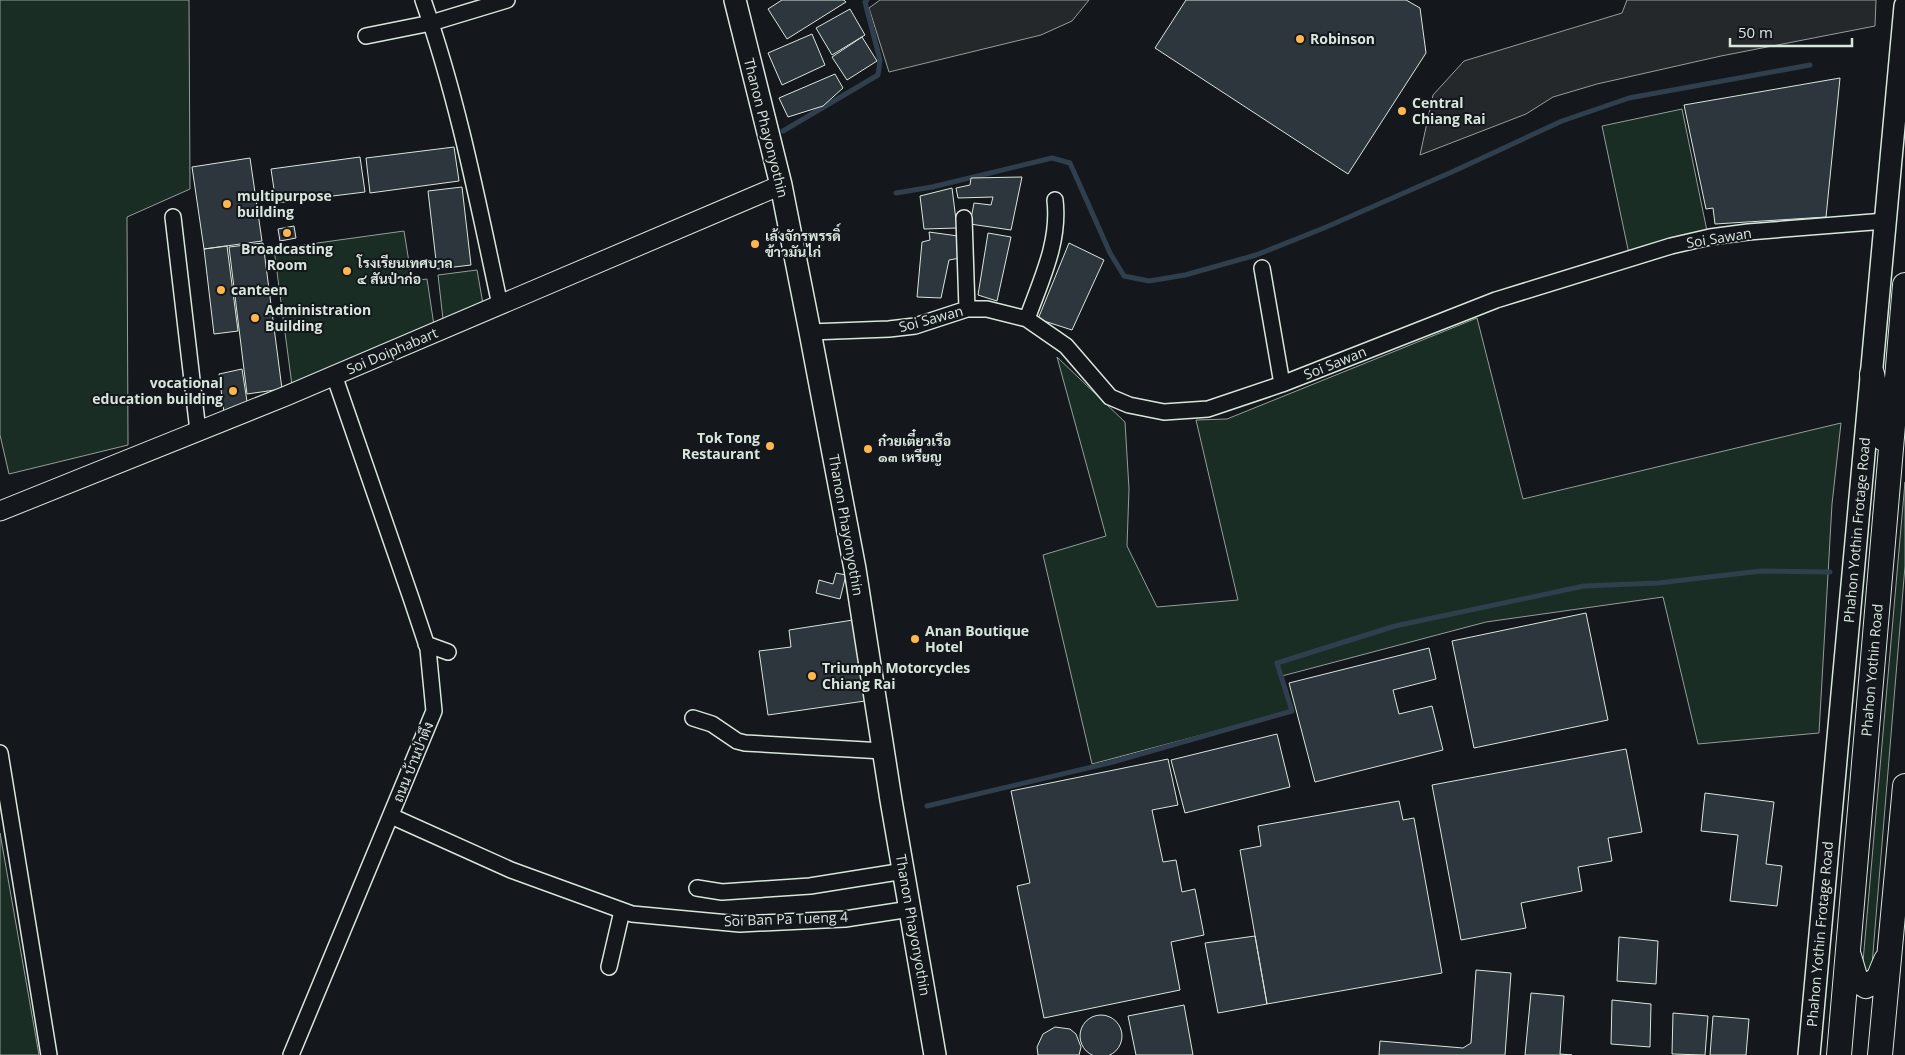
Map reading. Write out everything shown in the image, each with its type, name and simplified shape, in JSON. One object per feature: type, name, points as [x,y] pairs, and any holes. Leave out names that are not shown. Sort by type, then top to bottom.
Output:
[{"type":"main road","name":"Thanon Phayonyothin","points":[[735,0],[781,185],[855,569],[883,751],[935,1055]]},
{"type":"main road","name":"Phahon Yothin Frotage Road","points":[[1809,1055],[1905,6]]},
{"type":"main road","name":"Phahon Yothin Road","points":[[1839,1055],[1905,285]]},
{"type":"main road","points":[[1872,374],[1890,467]]},
{"type":"main road","points":[[1880,1055],[1905,786]]},
{"type":"main road","points":[[1848,951],[1856,980],[1866,986],[1878,979],[1888,954]]},
{"type":"street","points":[[423,0],[432,23],[468,157],[500,305]]},
{"type":"street","points":[[366,36],[432,23],[507,0]]},
{"type":"street","name":"Soi Doiphabart","points":[[0,511],[334,375],[781,185]]},
{"type":"street","points":[[1026,319],[1054,241],[1057,215],[1055,200]]},
{"type":"street","points":[[173,217],[198,431]]},
{"type":"street","points":[[964,218],[966,309]]},
{"type":"street","name":"Soi Sawan","points":[[810,332],[915,326],[966,309],[987,309],[1026,319],[1066,346],[1110,397],[1129,406],[1164,412],[1208,409],[1282,384],[1496,300],[1671,246],[1710,237],[1748,232],[1886,221]]},
{"type":"street","points":[[1262,268],[1282,384]]},
{"type":"street","name":"ถนน บ้านป่าตึง","points":[[291,1055],[434,711],[426,644],[412,598],[334,375]]},
{"type":"street","points":[[426,644],[448,652]]},
{"type":"street","points":[[693,718],[712,724],[737,741],[745,743],[883,751]]},
{"type":"street","points":[[0,753],[50,1055]]},
{"type":"street","name":"Soi Ban Pa Tueng 4","points":[[391,816],[512,870],[627,912],[740,924],[845,918],[910,909]]},
{"type":"street","points":[[697,888],[722,892],[810,886],[904,871]]},
{"type":"street","points":[[609,967],[627,912]]},
{"type":"green space","points":[[0,0],[189,0],[190,189],[127,217],[128,445],[9,474],[0,435]]},
{"type":"green space","points":[[1682,109],[1707,231],[1629,254],[1602,126]]},
{"type":"green space","points":[[404,231],[412,281],[427,279],[435,332],[293,393],[274,249]]},
{"type":"green space","points":[[477,270],[483,304],[443,319],[438,275]]},
{"type":"green space","points":[[1477,318],[1523,499],[1841,423],[1832,504],[1819,733],[1698,744],[1663,597],[1486,622],[1282,676],[1292,711],[1092,764],[1043,555],[1106,536],[1057,357],[1125,422],[1129,489],[1127,546],[1157,607],[1238,600],[1196,420],[1227,419]]},
{"type":"green space","points":[[1905,482],[1905,566],[1871,977],[1862,973]]},
{"type":"green space","points":[[0,833],[39,1055],[0,1055]]},
{"type":"shaded area","points":[[880,0],[1089,0],[1072,21],[1041,35],[889,72],[869,8]]},
{"type":"shaded area","points":[[1627,0],[1876,0],[1875,26],[1721,56],[1597,84],[1553,97],[1526,114],[1420,155],[1433,95],[1464,61],[1622,13]]},
{"type":"building","points":[[782,0],[844,0],[846,2],[787,39],[768,9]]},
{"type":"building","points":[[1186,0],[1406,0],[1420,8],[1426,53],[1348,174],[1155,48]]},
{"type":"building","points":[[850,9],[865,35],[832,55],[816,28]]},
{"type":"building","points":[[812,34],[825,65],[782,85],[768,53]]},
{"type":"building","points":[[862,37],[877,61],[847,80],[832,57]]},
{"type":"building","points":[[835,74],[843,88],[823,106],[788,117],[779,98]]},
{"type":"building","points":[[1840,78],[1826,217],[1715,224],[1713,208],[1706,209],[1684,105]]},
{"type":"building","points":[[454,147],[459,181],[370,193],[366,158]]},
{"type":"building","points":[[360,157],[365,192],[276,203],[271,169]]},
{"type":"building","name":"multipurpose building","points":[[250,158],[262,241],[204,249],[192,167]]},
{"type":"building","points":[[1022,177],[1011,230],[970,224],[974,203],[991,205],[993,197],[958,198],[956,188],[970,185],[971,178]]},
{"type":"building","points":[[462,187],[471,265],[437,269],[428,191]]},
{"type":"building","points":[[952,188],[957,228],[924,229],[920,196]]},
{"type":"building","name":"Broadcasting Room","points":[[294,226],[296,238],[280,241],[278,229]]},
{"type":"building","points":[[929,232],[958,236],[960,258],[949,260],[941,298],[917,297],[922,242],[930,240]]},
{"type":"building","points":[[988,233],[1011,237],[997,301],[978,295]]},
{"type":"building","name":"Administration Building","points":[[263,243],[282,389],[247,394],[229,247]]},
{"type":"building","points":[[1069,243],[1104,260],[1072,330],[1038,319]]},
{"type":"building","name":"canteen","points":[[227,246],[238,331],[214,334],[204,249]]},
{"type":"building","name":"vocational education building","points":[[242,369],[248,408],[224,413],[219,374]]},
{"type":"building","points":[[836,573],[846,575],[840,599],[816,593],[819,580],[833,584]]},
{"type":"building","points":[[1586,613],[1608,720],[1474,748],[1452,641]]},
{"type":"building","name":"Triumph Motorcycles Chiang Rai","points":[[853,620],[865,701],[768,715],[759,651],[791,647],[789,630]]},
{"type":"building","points":[[1429,648],[1436,679],[1393,690],[1399,714],[1432,706],[1443,750],[1315,782],[1289,683]]},
{"type":"building","points":[[1277,734],[1290,787],[1185,813],[1171,760]]},
{"type":"building","points":[[1626,749],[1642,832],[1608,838],[1612,861],[1578,867],[1582,891],[1521,903],[1526,928],[1461,940],[1432,785]]},
{"type":"building","points":[[1168,759],[1178,805],[1152,810],[1163,862],[1176,860],[1182,892],[1195,889],[1204,935],[1171,942],[1180,990],[1044,1018],[1017,886],[1030,883],[1011,791]]},
{"type":"building","points":[[1705,793],[1774,802],[1766,864],[1782,866],[1777,906],[1730,901],[1738,835],[1701,831]]},
{"type":"building","points":[[1399,801],[1403,820],[1414,818],[1442,973],[1267,1004],[1240,850],[1261,846],[1258,826]]},
{"type":"building","points":[[1255,936],[1267,1004],[1218,1013],[1205,943]]},
{"type":"building","points":[[1619,937],[1658,941],[1656,984],[1617,981]]},
{"type":"building","points":[[1476,970],[1511,973],[1505,1055],[1379,1055],[1380,1041],[1463,1048],[1471,1043]]},
{"type":"building","points":[[1531,993],[1564,996],[1560,1054],[1572,1055],[1525,1055]]},
{"type":"building","points":[[1612,1000],[1651,1004],[1650,1047],[1611,1044]]},
{"type":"building","points":[[1184,1005],[1193,1055],[1136,1055],[1128,1016]]},
{"type":"building","points":[[1673,1013],[1708,1016],[1705,1055],[1672,1054]]},
{"type":"building","points":[[1105,1015],[1113,1018],[1119,1024],[1122,1036],[1119,1048],[1113,1054],[1097,1057],[1089,1054],[1083,1048],[1080,1032],[1083,1024],[1089,1018]]},
{"type":"building","points":[[1713,1016],[1749,1019],[1746,1055],[1710,1055]]},
{"type":"building","points":[[1055,1027],[1070,1029],[1076,1034],[1081,1047],[1079,1055],[1038,1055],[1037,1047],[1043,1034]]},
{"type":"waterway","points":[[783,131],[878,75],[880,60],[865,2],[867,0]]},
{"type":"waterway","points":[[896,193],[932,187],[1052,158],[1070,163],[1110,253],[1124,276],[1149,281],[1185,275],[1256,255],[1324,228],[1562,121],[1629,98],[1810,65]]},
{"type":"waterway","points":[[927,806],[1113,762],[1292,711],[1277,663],[1395,626],[1584,586],[1658,583],[1761,571],[1830,572]]},
{"type":"place","name":"Robinson","points":[[1300,39]]},
{"type":"place","name":"Central Chiang Rai","points":[[1402,111]]},
{"type":"place","name":"multipurpose building","points":[[227,204]]},
{"type":"place","name":"Broadcasting Room","points":[[287,233]]},
{"type":"place","name":"เล้งจักรพรรดิ์ ข้าวมันไก่","points":[[755,244]]},
{"type":"place","name":"โรงเรียนเทศบาล ๔ สันป่าก่อ","points":[[347,271]]},
{"type":"place","name":"canteen","points":[[221,290]]},
{"type":"place","name":"Administration Building","points":[[255,318]]},
{"type":"place","name":"vocational education building","points":[[233,391]]},
{"type":"place","name":"Tok Tong Restaurant","points":[[770,446]]},
{"type":"place","name":"ก๋วยเตี๋ยวเรือ ๑๓ เหรียญ","points":[[868,449]]},
{"type":"place","name":"Anan Boutique Hotel","points":[[915,639]]},
{"type":"place","name":"Triumph Motorcycles Chiang Rai","points":[[812,676]]}]
